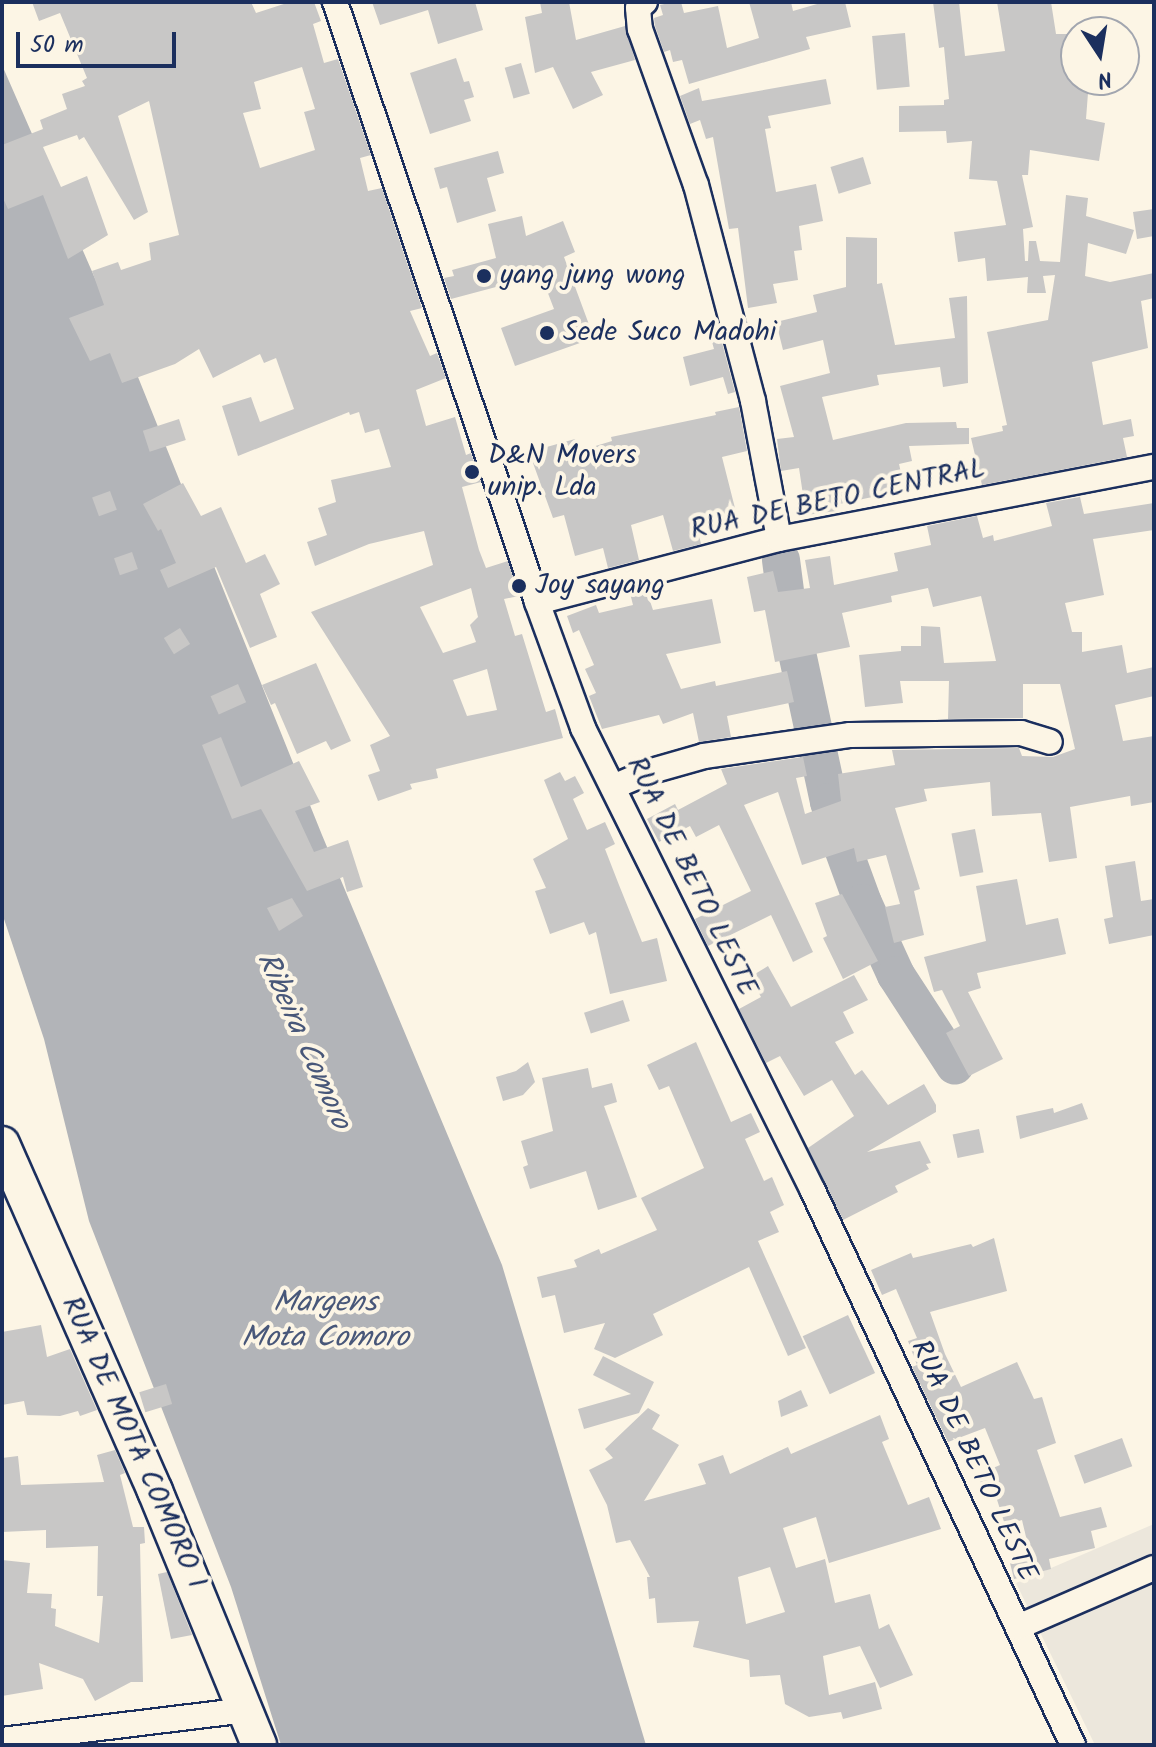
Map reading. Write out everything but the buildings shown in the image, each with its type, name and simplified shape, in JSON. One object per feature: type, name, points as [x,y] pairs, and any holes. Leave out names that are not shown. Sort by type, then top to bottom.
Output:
[{"type":"street","name":"RUA DE BETO LESTE","points":[[335,2],[537,602],[583,728],[813,1191],[1073,1745]]},
{"type":"street","points":[[645,2],[638,8],[640,29],[696,185],[753,401],[779,539]]},
{"type":"street","name":"RUA DE BETO CENTRAL","points":[[537,602],[779,539],[1154,467]]},
{"type":"street","points":[[613,787],[648,772],[704,756],[850,735],[1021,733],[1050,742]]},
{"type":"street","name":"RUA DE MOTA COMORO I","points":[[2,1144],[248,1710],[259,1745]]},
{"type":"street","points":[[1018,1627],[1154,1568]]},
{"type":"street","points":[[2,1740],[248,1710]]},
{"type":"shaded area","points":[[1154,1524],[1154,1745],[1095,1745],[1016,1583]]},
{"type":"water","name":"Margens Mota Comoro","points":[[2,65],[138,377],[322,835],[502,1265],[646,1745],[281,1745],[231,1587],[89,1221],[44,1039],[2,913]]},
{"type":"waterway","points":[[781,560],[787,606],[829,802],[841,843],[863,903],[896,975],[955,1066]]},
{"type":"place","name":"yang jung wong","points":[[484,276]]},
{"type":"place","name":"Sede Suco Madohi","points":[[547,333]]},
{"type":"place","name":"D&N Movers unip. Lda","points":[[472,472]]},
{"type":"place","name":"Joy sayang","points":[[519,586]]},
{"type":"water label","name":"Ribeira Comoro","points":[[303,1041]]}]
